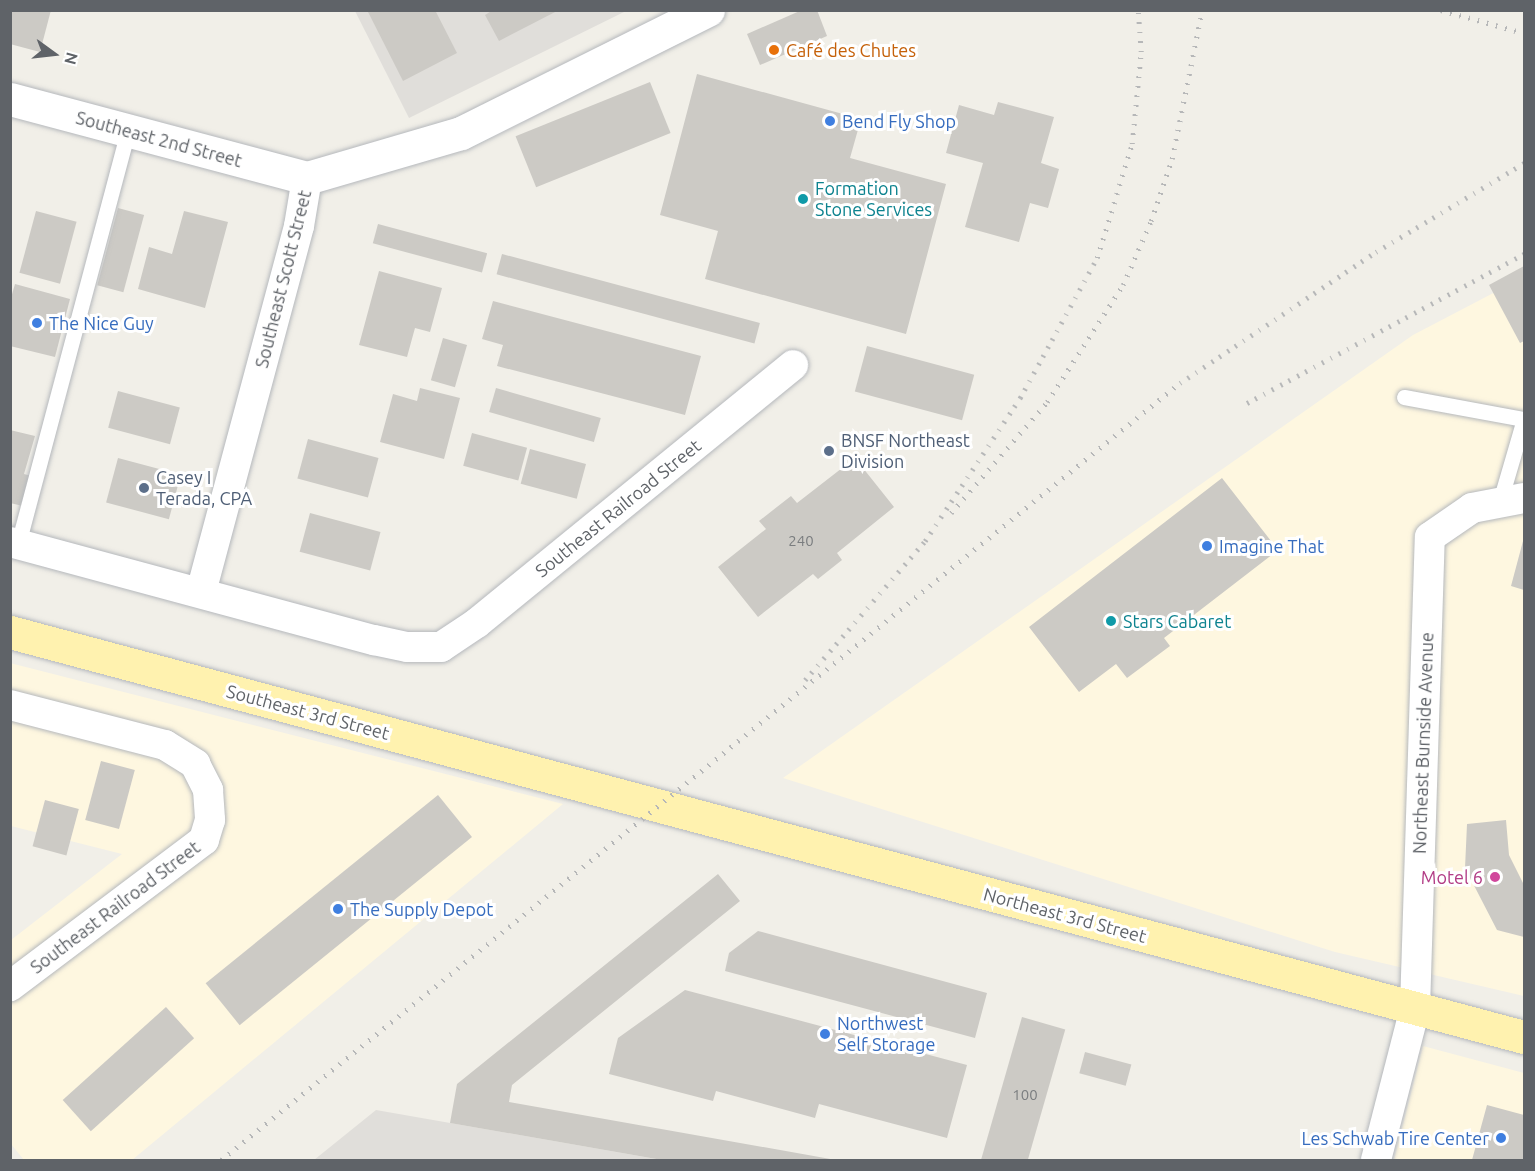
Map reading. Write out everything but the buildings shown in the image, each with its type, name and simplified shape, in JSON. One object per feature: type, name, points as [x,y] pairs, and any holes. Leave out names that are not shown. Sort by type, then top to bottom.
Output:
[{"type":"main road","name":"Southeast 3rd Street","points":[[10,632],[605,793]]},
{"type":"main road","name":"Northeast 3rd Street","points":[[605,793],[1524,1037]]},
{"type":"street","name":"Southeast Scott Street","points":[[201,592],[299,226],[307,178],[461,134],[708,10]]},
{"type":"street","name":"Southeast 2nd Street","points":[[10,99],[307,178]]},
{"type":"street","name":"Southeast Railroad Street","points":[[201,592],[374,640],[407,647],[441,647],[477,623],[793,365]]},
{"type":"street","name":"Northeast Burnside Avenue","points":[[1376,1161],[1414,1008],[1430,537],[1472,508],[1512,500]]},
{"type":"street","points":[[14,543],[201,592]]},
{"type":"street","name":"Southeast Railroad Street","points":[[10,705],[165,745],[195,764],[208,790],[210,820],[204,840],[10,986]]},
{"type":"lane","points":[[14,543],[128,130]]},
{"type":"lane","points":[[1404,397],[1524,419],[1512,500]]},
{"type":"shaded area","points":[[355,11],[626,11],[409,118]]},
{"type":"shaded area","points":[[1524,277],[1524,996],[1335,952],[783,778],[1413,335]]},
{"type":"shaded area","points":[[10,663],[563,804],[132,1160],[24,1160],[11,1144],[11,940],[122,854],[11,826]]},
{"type":"shaded area","points":[[1423,1046],[1524,1073],[1524,1160],[1394,1160]]},
{"type":"shaded area","points":[[376,1110],[662,1160],[314,1160]]},
{"type":"railway","points":[[805,680],[925,541],[1020,398],[1097,258],[1132,144],[1141,52],[1138,10]]},
{"type":"railway","points":[[951,513],[1047,402],[1123,285],[1151,221],[1172,159],[1202,10]]},
{"type":"railway","points":[[1441,10],[1524,33]]},
{"type":"railway","points":[[221,1160],[1180,383],[1376,252],[1524,163]]},
{"type":"railway","points":[[1247,403],[1524,254]]},
{"type":"place","name":"Café des Chutes","points":[[774,50]]},
{"type":"place","name":"Bend Fly Shop","points":[[830,121]]},
{"type":"place","name":"Formation Stone Services","points":[[803,199]]},
{"type":"place","name":"The Nice Guy","points":[[37,323]]},
{"type":"place","name":"BNSF Northeast Division","points":[[829,451]]},
{"type":"place","name":"Casey I Terada, CPA","points":[[144,488]]},
{"type":"place","name":"Imagine That","points":[[1207,546]]},
{"type":"place","name":"Stars Cabaret","points":[[1111,621]]},
{"type":"place","name":"Motel 6","points":[[1495,877]]},
{"type":"place","name":"The Supply Depot","points":[[338,909]]},
{"type":"place","name":"Northwest Self Storage","points":[[825,1034]]},
{"type":"place","name":"Les Schwab Tire Center","points":[[1501,1138]]}]
